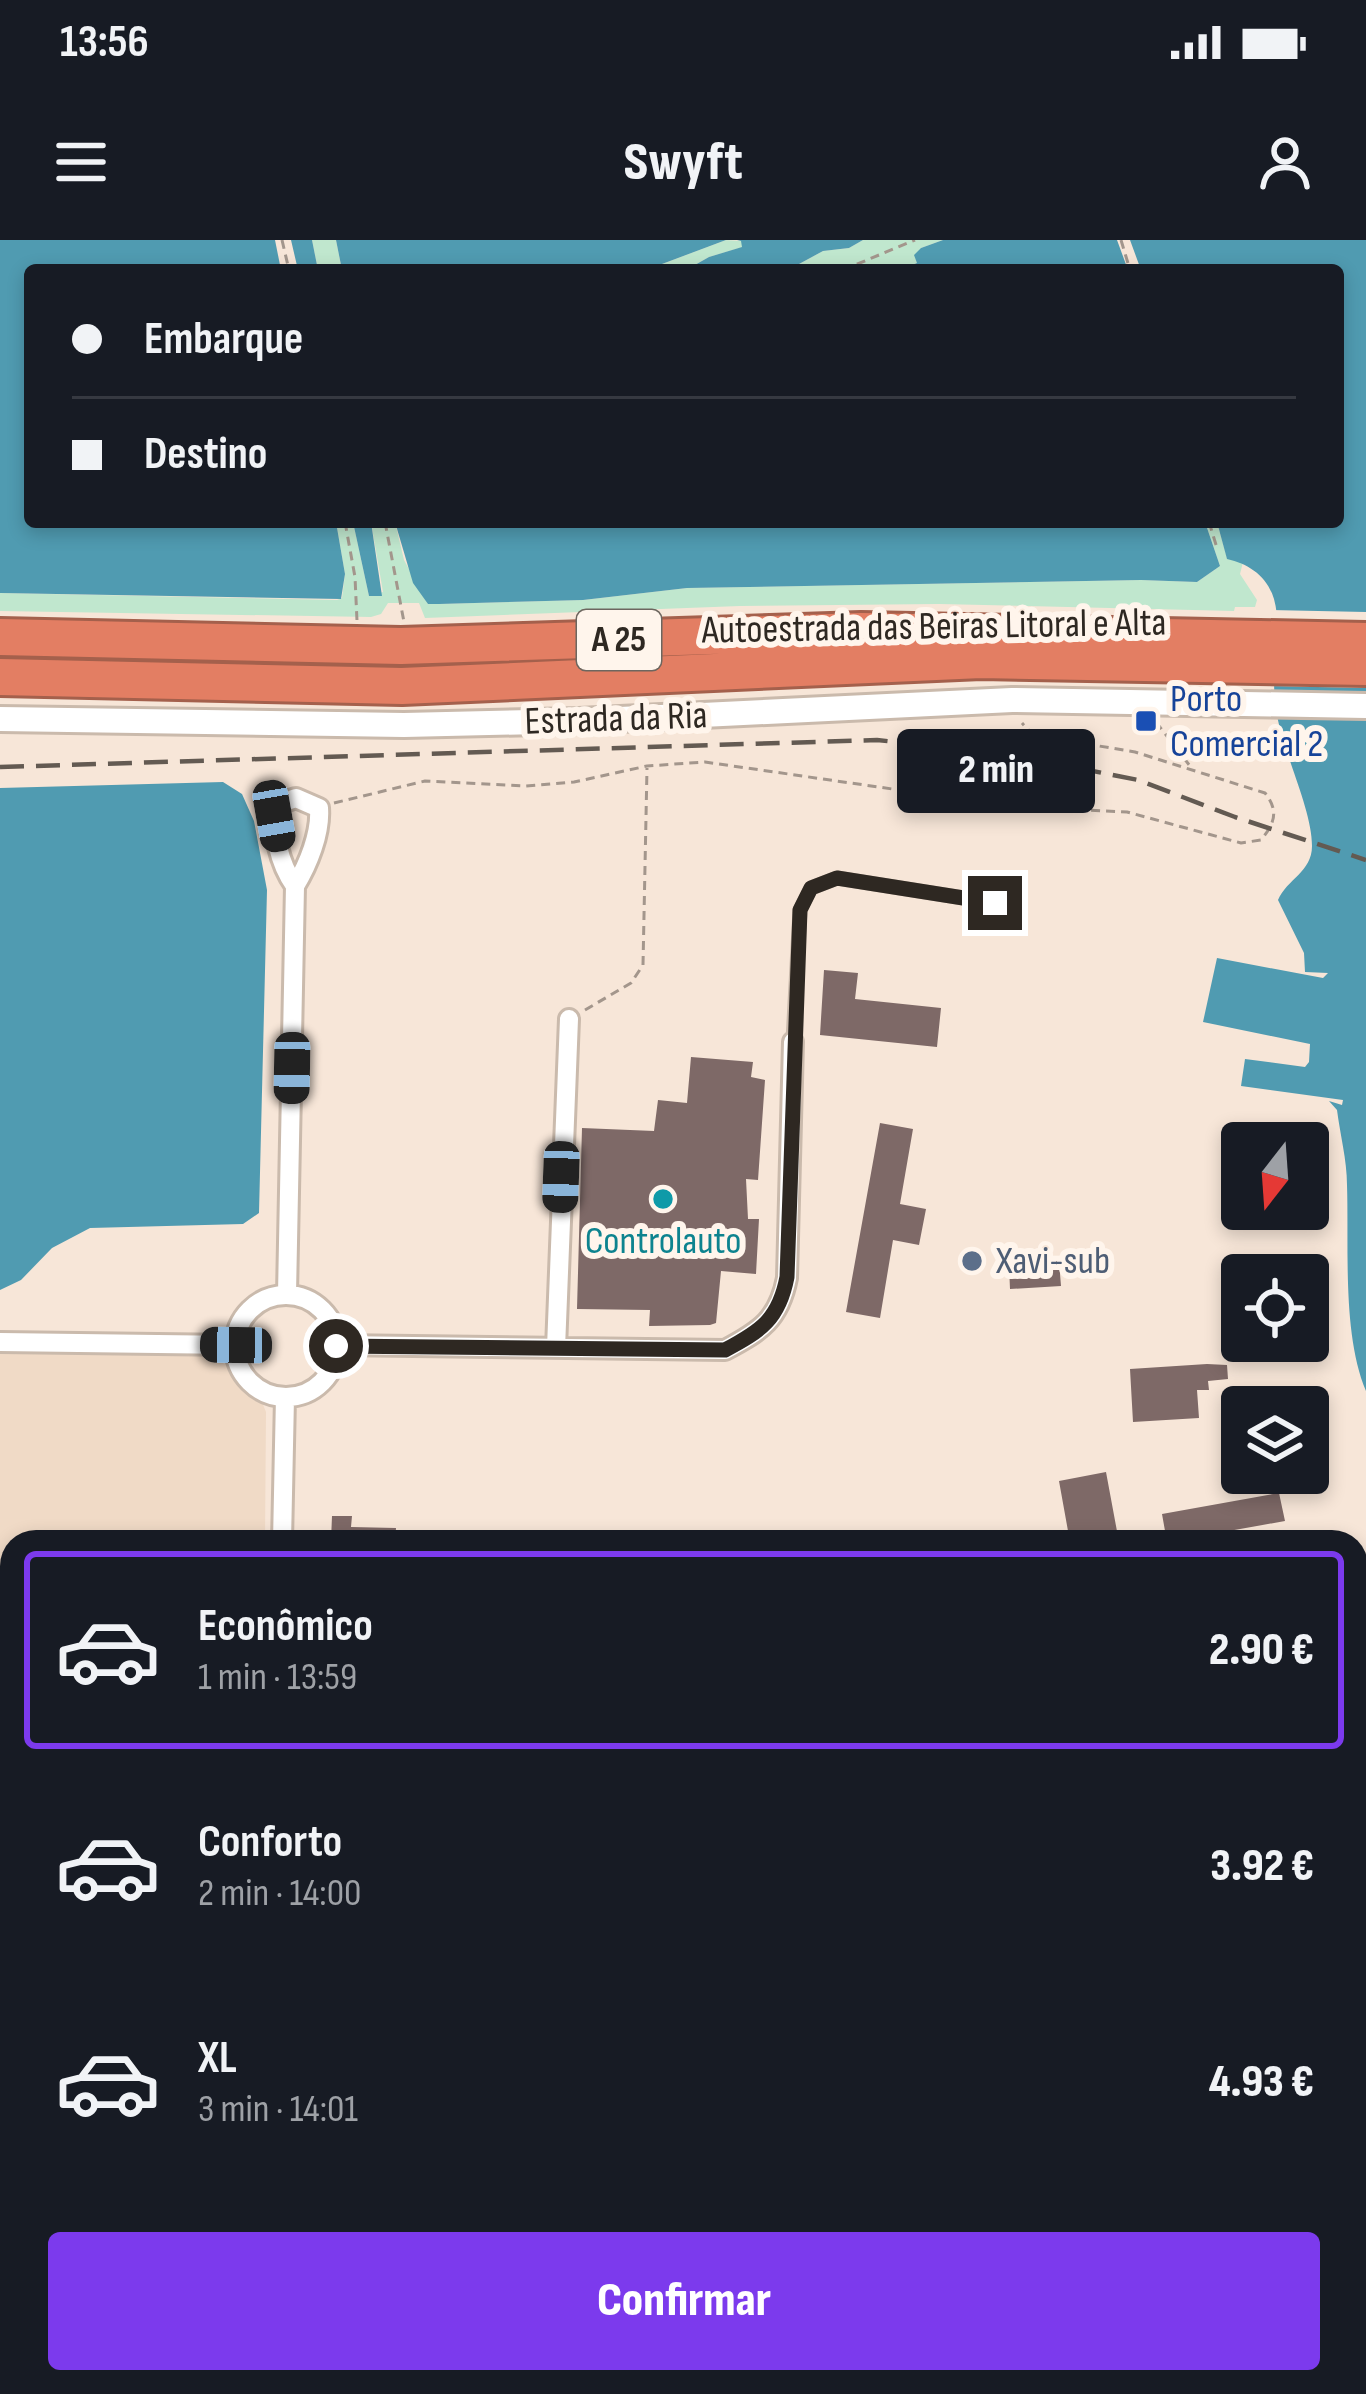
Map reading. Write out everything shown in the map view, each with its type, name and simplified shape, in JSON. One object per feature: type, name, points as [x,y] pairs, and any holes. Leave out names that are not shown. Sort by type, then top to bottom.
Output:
[{"type":"highway","name":"Autoestrada das Beiras Litoral e Alta","points":[[0,637],[401,646],[861,632],[1237,651],[1366,667]]},
{"type":"highway","name":"Autoestrada das Beiras Litoral e Alta","points":[[0,677],[402,686],[1237,651],[1366,641]]},
{"type":"street","name":"Estrada da Ria","points":[[0,718],[426,725],[1012,700],[1366,706]]},
{"type":"street","points":[[287,1294],[295,886],[320,819],[319,808],[296,798],[278,804],[274,816],[283,869],[295,886]]},
{"type":"street","points":[[556,1348],[569,1019]]},
{"type":"street","points":[[336,1346],[725,1350],[757,1334],[782,1305],[787,1277],[793,1042]]},
{"type":"street","points":[[287,1294],[310,1300],[327,1315],[337,1336],[336,1358],[326,1379],[307,1393],[285,1397],[262,1391],[245,1376],[235,1356],[236,1333],[246,1312],[265,1298],[287,1294]]},
{"type":"street","points":[[0,1342],[236,1345]]},
{"type":"street","points":[[284,1530],[285,1397]]},
{"type":"lane","points":[[793,1042],[800,910],[811,888],[837,878],[995,903]]},
{"type":"path","points":[[857,264],[915,240]]},
{"type":"path","points":[[346,528],[358,622]]},
{"type":"path","points":[[386,528],[404,623]]},
{"type":"path","points":[[1211,528],[1217,548]]},
{"type":"path","points":[[319,808],[425,781],[526,786],[574,782],[646,766],[705,762],[951,796],[1127,812],[1241,843],[1261,840],[1274,825],[1274,806],[1265,793],[1135,752],[1033,735],[1020,721],[1012,700]]},
{"type":"path","points":[[1153,703],[1158,727],[1180,748],[1191,767]]},
{"type":"path","points":[[569,1019],[631,983],[644,965],[646,766]]},
{"type":"shaded area","points":[[0,1352],[203,1355],[227,1365],[243,1391],[262,1402],[266,1412],[265,1530],[0,1530]]},
{"type":"green space","points":[[312,240],[336,240],[341,264],[317,264]]},
{"type":"green space","points":[[726,240],[742,241],[743,247],[697,264],[662,264]]},
{"type":"green space","points":[[863,240],[943,240],[921,248],[915,264],[799,264],[823,251],[849,248]]},
{"type":"green space","points":[[337,528],[354,528],[369,596],[383,592],[372,528],[396,528],[404,560],[428,604],[583,600],[687,588],[1197,582],[1220,566],[1207,528],[1219,528],[1227,558],[1243,562],[1240,574],[1257,600],[1255,607],[1235,607],[1234,611],[939,604],[425,618],[419,603],[388,603],[381,614],[371,617],[0,611],[0,593],[337,600],[342,598],[345,574]]},
{"type":"green space","points":[[0,651],[277,658],[295,666],[0,668]]},
{"type":"water","points":[[0,240],[275,240],[280,264],[24,264],[24,528],[337,528],[345,574],[341,599],[0,593]]},
{"type":"water","points":[[291,240],[312,240],[317,264],[297,264]]},
{"type":"water","points":[[336,240],[726,240],[662,264],[341,264]]},
{"type":"water","points":[[737,240],[863,240],[849,248],[823,251],[799,264],[697,264],[742,247]]},
{"type":"water","points":[[943,240],[1117,240],[1126,264],[915,264],[914,255]]},
{"type":"water","points":[[1130,240],[1366,240],[1366,1391],[1350,1317],[1346,1166],[1337,1110],[1329,1101],[1342,1105],[1343,1100],[1241,1086],[1245,1059],[1305,1067],[1310,1044],[1203,1022],[1217,958],[1323,978],[1328,973],[1305,972],[1304,953],[1278,900],[1304,869],[1312,846],[1275,702],[1274,599],[1256,572],[1227,559],[1219,528],[1344,528],[1344,264],[1139,264]]},
{"type":"water","points":[[354,528],[372,528],[382,596],[369,596]]},
{"type":"water","points":[[397,528],[1207,528],[1220,566],[1197,582],[687,588],[583,600],[428,604],[413,583]]},
{"type":"water","points":[[223,782],[242,794],[254,821],[267,890],[259,1213],[243,1224],[90,1228],[52,1248],[21,1280],[0,1290],[0,788]]},
{"type":"pier","points":[[1269,610],[1366,612],[1366,688],[1269,686]]},
{"type":"building","points":[[824,970],[858,973],[855,999],[941,1008],[937,1047],[820,1035]]},
{"type":"building","name":"Controlauto","points":[[691,1057],[753,1062],[751,1077],[765,1080],[758,1180],[746,1179],[748,1219],[759,1219],[756,1274],[721,1271],[716,1323],[710,1325],[649,1326],[650,1310],[577,1309],[582,1128],[654,1131],[658,1100],[687,1103]]},
{"type":"building","points":[[880,1123],[913,1129],[900,1204],[926,1209],[919,1245],[893,1240],[880,1318],[846,1312]]},
{"type":"building","points":[[1059,1261],[1061,1286],[1010,1289],[1009,1265]]},
{"type":"building","points":[[1227,1365],[1228,1379],[1208,1381],[1209,1390],[1197,1390],[1199,1418],[1133,1422],[1130,1369]]},
{"type":"building","points":[[1106,1472],[1117,1530],[1068,1530],[1059,1481]]},
{"type":"building","points":[[1273,1494],[1279,1494],[1285,1521],[1234,1530],[1165,1530],[1162,1514]]},
{"type":"building","points":[[332,1516],[352,1516],[351,1527],[396,1528],[396,1530],[331,1530]]},
{"type":"railway","points":[[0,767],[877,740],[1007,754],[1138,780],[1366,860]]},
{"type":"place","name":"Porto Comercial 2","points":[[1146,721]]},
{"type":"place","name":"Controlauto","points":[[663,1199]]},
{"type":"place","name":"Xavi-sub","points":[[972,1261]]},
{"type":"route","points":[[336,1346],[725,1350],[757,1334],[782,1305],[787,1277],[800,910],[811,888],[837,878],[995,903]]}]
